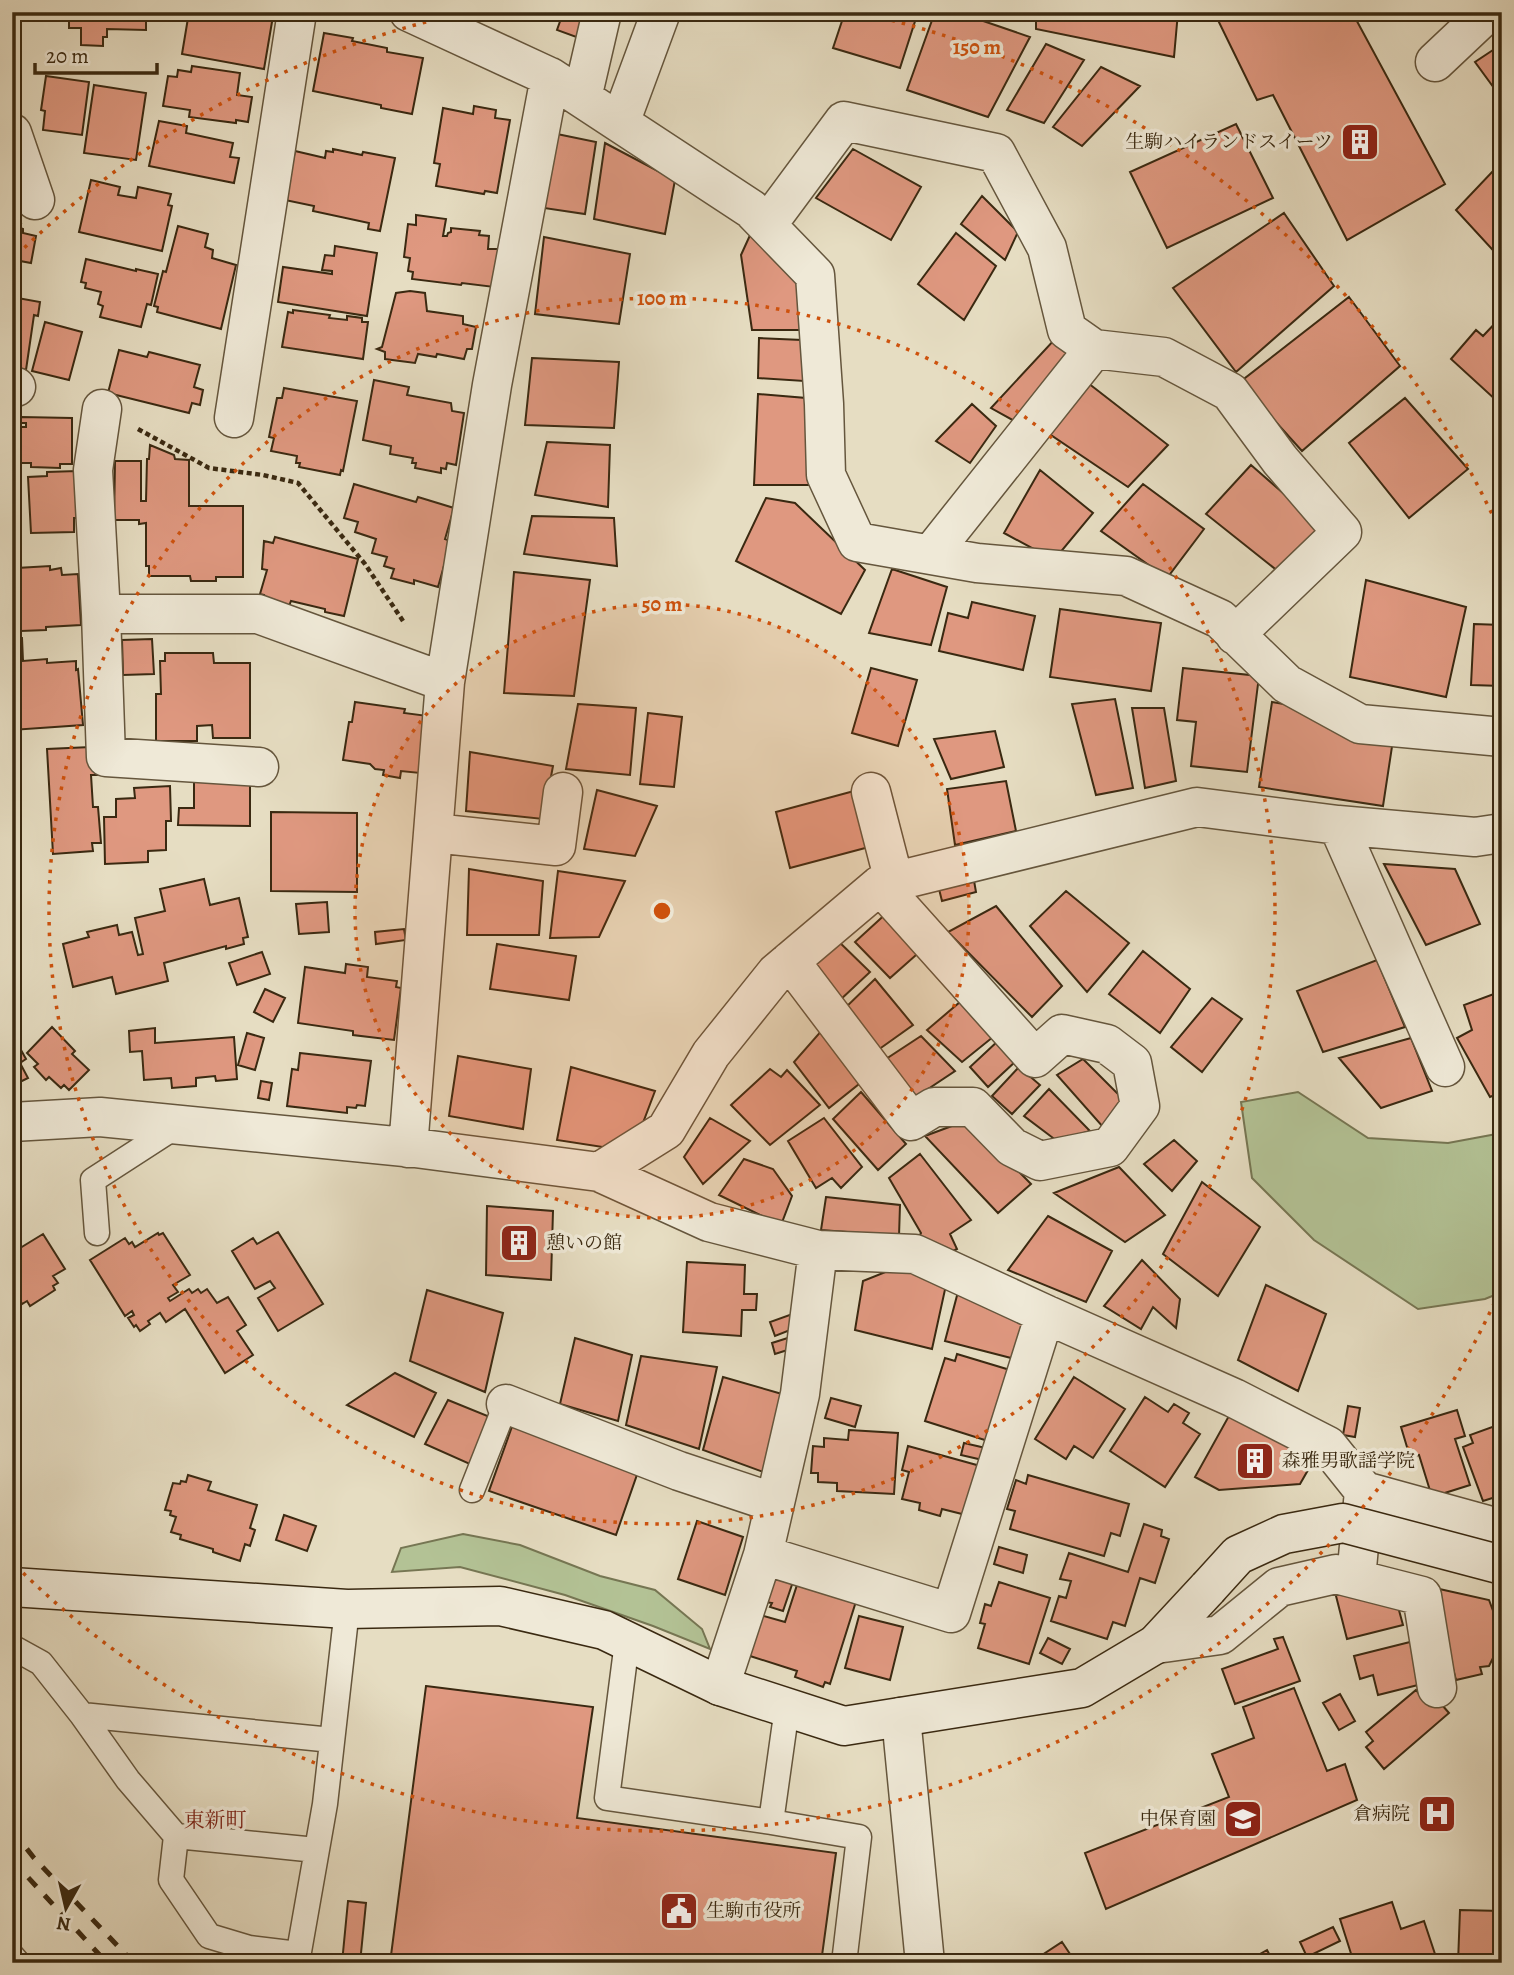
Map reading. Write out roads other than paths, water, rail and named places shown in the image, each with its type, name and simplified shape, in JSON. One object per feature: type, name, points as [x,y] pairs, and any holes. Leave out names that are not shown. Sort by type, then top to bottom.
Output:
[{"type":"street","points":[[233,418],[297,12]]},
{"type":"street","points":[[409,12],[550,77],[751,209],[815,275],[826,475],[857,542],[977,563],[1126,576],[1220,620],[1287,684],[1360,724],[1502,737]]},
{"type":"street","points":[[582,98],[602,12]]},
{"type":"street","points":[[620,123],[661,12]]},
{"type":"street","points":[[1435,62],[1488,12]]},
{"type":"street","points":[[408,1148],[445,682],[492,385],[550,77]]},
{"type":"street","points":[[767,225],[844,121],[996,153],[1047,248],[1067,330],[1094,349],[1164,357],[1230,392],[1280,460],[1342,532],[1235,635]]},
{"type":"street","points":[[12,133],[36,200]]},
{"type":"street","points":[[932,554],[1094,349]]},
{"type":"street","points":[[102,409],[93,470],[106,757],[259,767]]},
{"type":"street","points":[[101,614],[258,614],[445,682]]},
{"type":"street","points":[[435,832],[556,846],[563,792]]},
{"type":"street","points":[[790,961],[911,1121],[934,1107],[973,1107],[1012,1147],[1040,1161],[1110,1147],[1140,1105],[1132,1063],[1107,1045],[1062,1034],[1035,1058],[887,883],[871,792]]},
{"type":"street","points":[[599,1172],[666,1130],[711,1054],[776,973],[887,883],[1197,807],[1338,825],[1475,837],[1502,833]]},
{"type":"street","points":[[1338,825],[1445,1067]]},
{"type":"street","points":[[12,1122],[100,1117],[408,1148],[599,1172],[709,1222],[818,1250],[915,1254],[1234,1398],[1328,1446],[1364,1491],[1496,1525]]},
{"type":"street","points":[[720,1686],[763,1555],[800,1394],[818,1250]]},
{"type":"street","points":[[763,1555],[951,1613],[1045,1314]]},
{"type":"street","points":[[506,1404],[679,1471],[775,1503]]},
{"type":"street","points":[[1356,1579],[1364,1491]]},
{"type":"street","points":[[12,1587],[347,1609],[500,1606],[604,1630],[720,1686],[845,1726],[1082,1688],[1156,1644],[1238,1555],[1284,1534],[1343,1523],[1502,1565]]},
{"type":"street","points":[[1156,1644],[1220,1635],[1279,1587],[1336,1574],[1422,1596],[1437,1688]]},
{"type":"street","points":[[901,1717],[925,1963]]},
{"type":"lane","points":[[97,1233],[93,1180],[178,1125]]},
{"type":"lane","points":[[472,1490],[506,1404]]},
{"type":"lane","points":[[176,1836],[171,1880],[209,1936],[298,1959],[325,1804],[347,1609]]},
{"type":"lane","points":[[627,1642],[607,1798],[859,1837],[844,1963]]},
{"type":"lane","points":[[12,1647],[41,1663],[128,1780],[176,1836],[316,1850]]},
{"type":"lane","points":[[772,1822],[788,1708]]},
{"type":"lane","points":[[82,1715],[332,1740]]},
{"type":"lane","points":[[12,1956],[18,1963]]},
{"type":"railway","points":[[12,1830],[34,1858],[134,1963]]},
{"type":"railway","points":[[12,1860],[107,1963]]},
{"type":"place","name":"生駒ハイランドスイーツ","points":[[1360,142]]},
{"type":"place","name":"憩いの館","points":[[519,1243]]},
{"type":"place","name":"森雅男歌謡学院","points":[[1255,1461]]},
{"type":"place","name":"倉病院","points":[[1437,1814]]},
{"type":"place","name":"中保育園","points":[[1243,1819]]},
{"type":"place","name":"生駒市役所","points":[[679,1911]]},
{"type":"district","name":"東新町","points":[[215,1820]]}]
